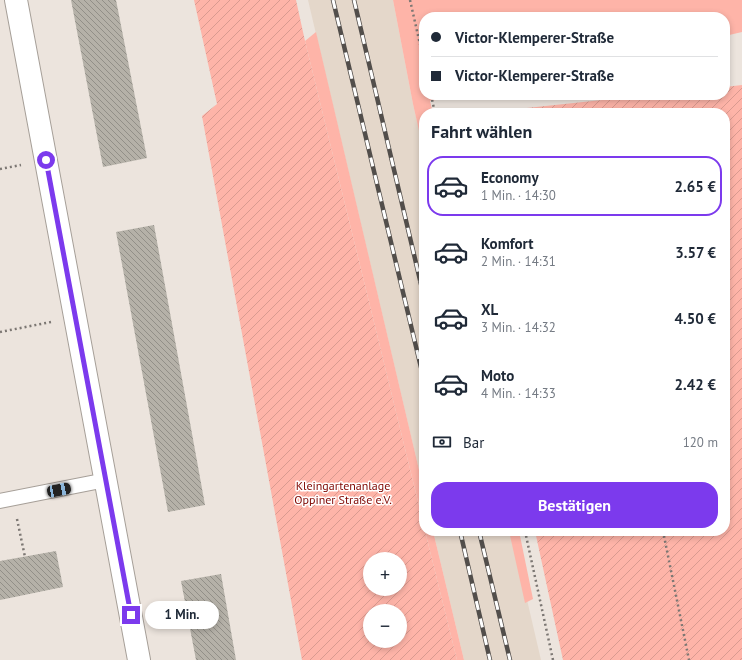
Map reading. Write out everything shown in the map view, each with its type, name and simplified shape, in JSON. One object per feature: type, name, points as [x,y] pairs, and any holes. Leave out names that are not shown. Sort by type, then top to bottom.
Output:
[{"type":"street","points":[[16,0],[139,660]]},
{"type":"lane","points":[[6,500],[106,480]]},
{"type":"path","points":[[410,0],[419,40]]},
{"type":"path","points":[[0,332],[75,317]]},
{"type":"path","points":[[6,500],[25,557]]},
{"type":"path","points":[[526,536],[553,660]]},
{"type":"path","points":[[665,536],[690,660]]},
{"type":"shaded area","points":[[308,0],[393,0],[419,130],[419,470]]},
{"type":"shaded area","points":[[434,536],[512,536],[541,660],[464,660]]},
{"type":"green space","name":"Kleingartenanlage Oppiner Straße e.V.","points":[[194,0],[296,0],[419,506],[419,536],[426,536],[457,660],[302,660],[202,116],[217,104]]},
{"type":"green space","points":[[393,0],[742,0],[742,32],[730,35],[730,12],[419,12],[419,100],[436,100],[430,101],[432,108],[419,108],[419,131]]},
{"type":"green space","points":[[316,32],[419,470],[419,506],[305,41]]},
{"type":"green space","points":[[742,85],[742,660],[563,660],[536,536],[730,536],[730,108],[527,108],[602,100],[730,100],[730,86]]},
{"type":"green space","points":[[426,536],[434,536],[464,660],[457,660]]},
{"type":"green space","points":[[510,536],[520,536],[533,599],[525,603]]},
{"type":"building","points":[[71,0],[116,0],[147,158],[103,167]]},
{"type":"building","points":[[154,225],[205,505],[168,512],[116,232]]},
{"type":"building","points":[[56,551],[63,587],[0,600],[0,561]]},
{"type":"building","points":[[221,574],[236,660],[196,660],[181,581]]},
{"type":"railway","points":[[333,0],[419,359]]},
{"type":"railway","points":[[354,0],[419,276]]},
{"type":"railway","points":[[461,536],[490,660]]},
{"type":"railway","points":[[480,536],[510,660]]},
{"type":"route","points":[[46,160],[131,615]]}]
